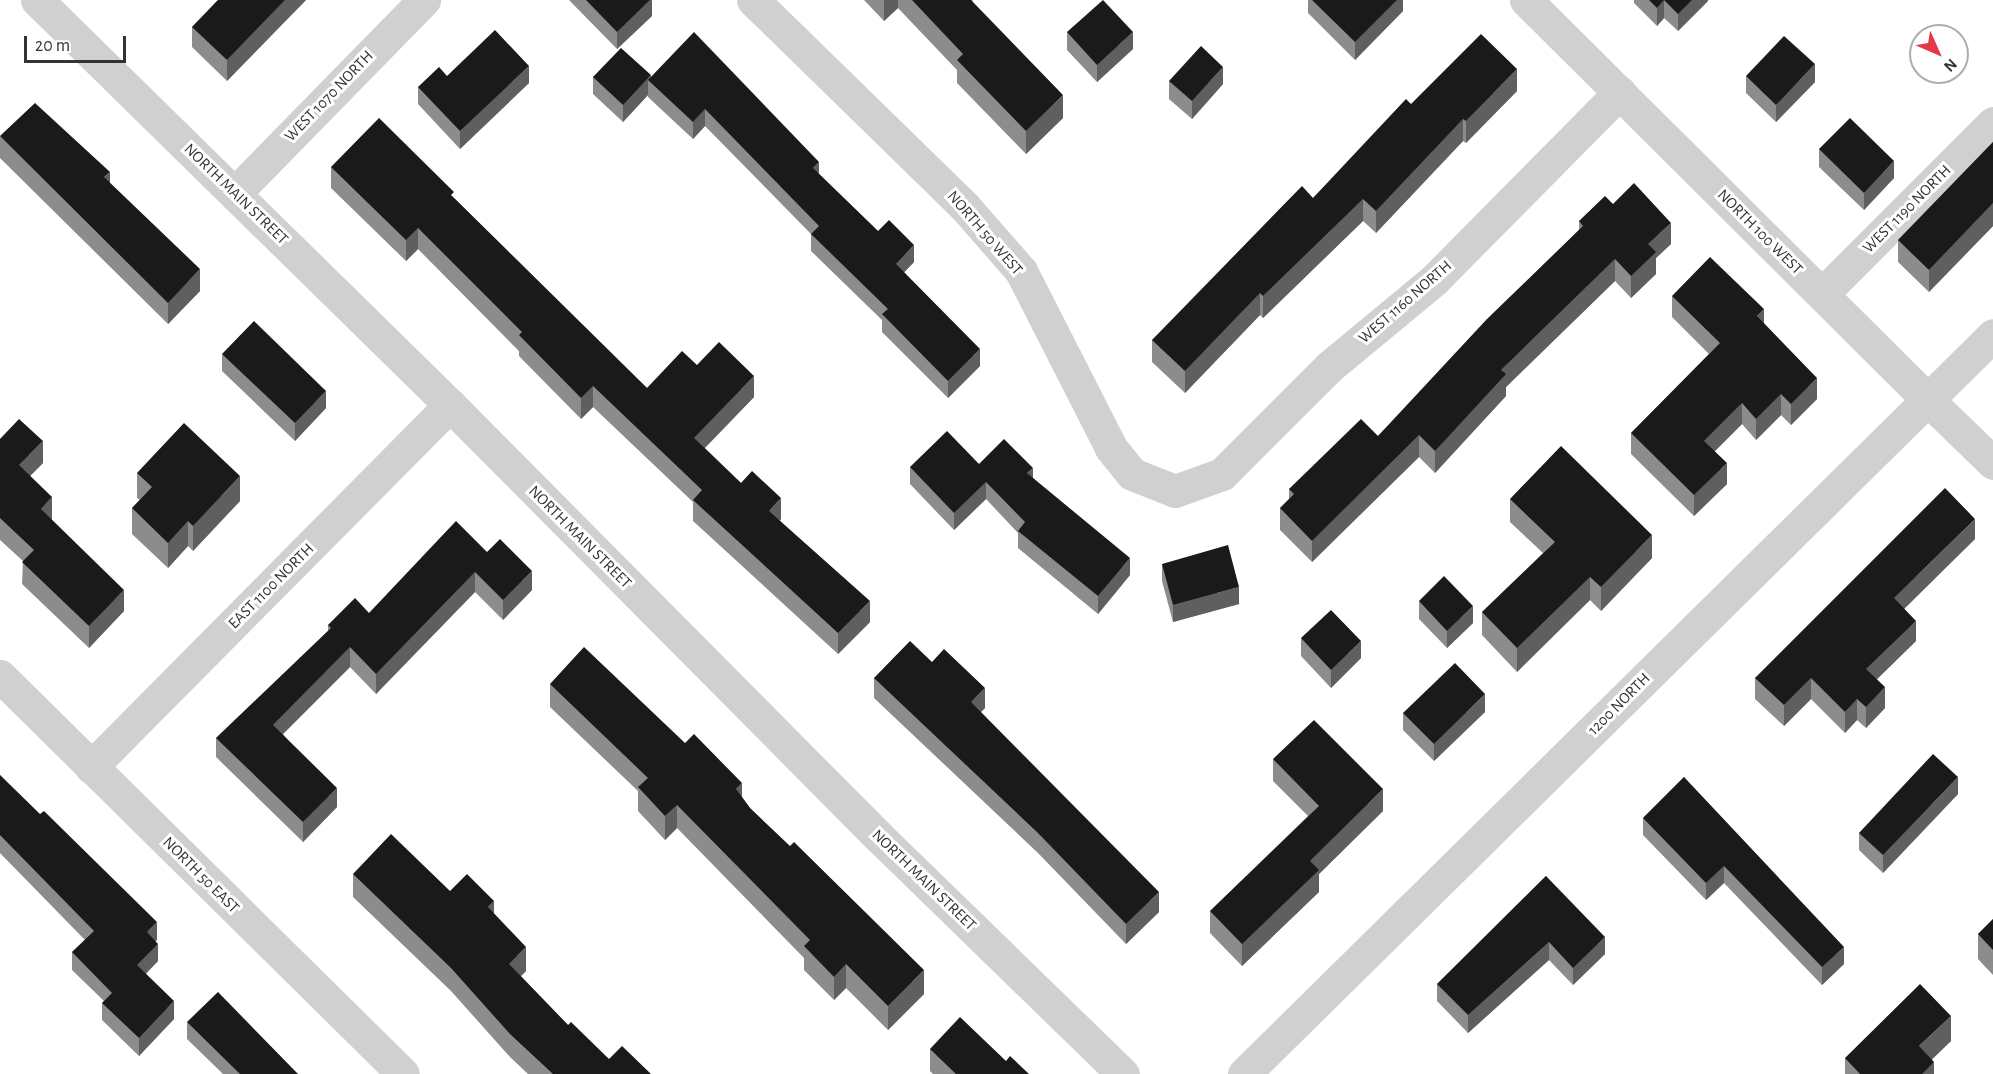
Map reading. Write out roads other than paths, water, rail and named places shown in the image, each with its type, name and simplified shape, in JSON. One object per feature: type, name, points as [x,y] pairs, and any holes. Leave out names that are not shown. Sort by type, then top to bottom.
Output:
[{"type":"street","name":"NORTH MAIN STREET","points":[[37,0],[236,192],[878,836],[1123,1074]]},
{"type":"street","name":"WEST 1070 NORTH","points":[[236,192],[423,0]]},
{"type":"street","name":"NORTH 50 WEST","points":[[753,0],[965,207],[1021,271],[1111,448],[1132,474],[1175,491]]},
{"type":"street","name":"NORTH 100 WEST","points":[[1526,0],[1993,463]]},
{"type":"street","name":"WEST 1160 NORTH","points":[[1175,491],[1222,474],[1329,367],[1434,280],[1620,92]]},
{"type":"street","name":"WEST 1190 NORTH","points":[[1821,294],[1993,123]]},
{"type":"street","name":"1200 NORTH","points":[[1245,1074],[1993,335]]},
{"type":"street","name":"EAST 1100 NORTH","points":[[91,767],[450,405]]},
{"type":"street","name":"NORTH 50 EAST","points":[[0,676],[403,1074]]}]
